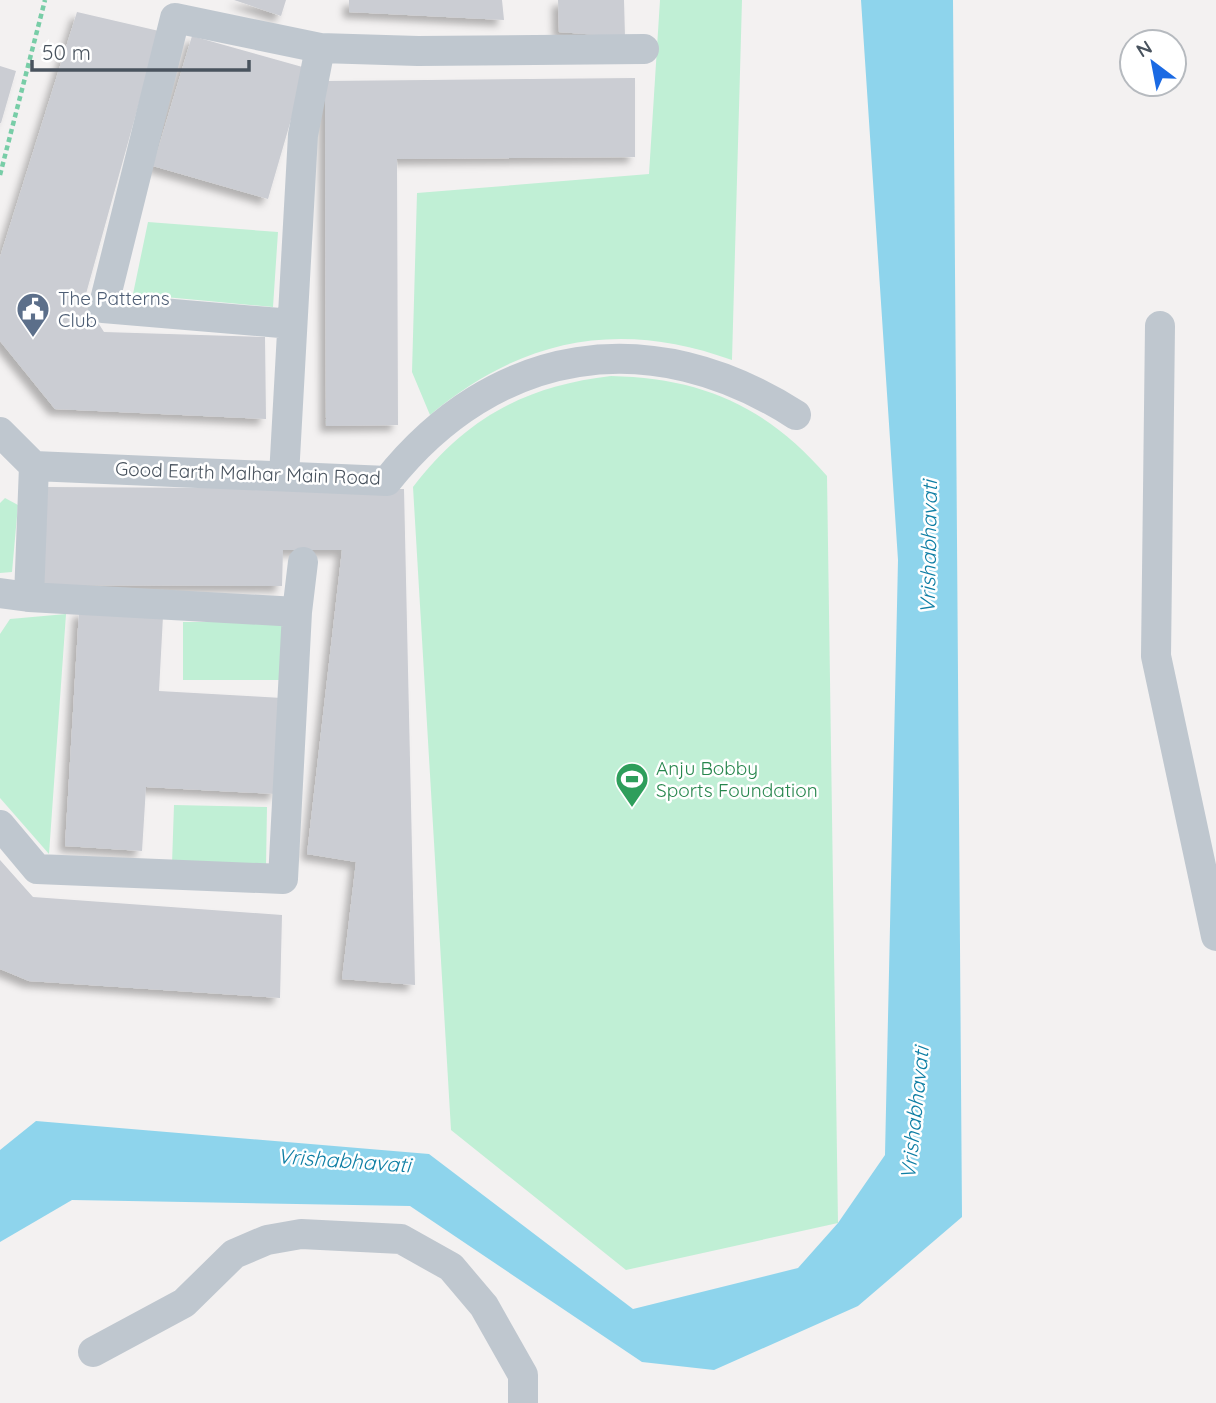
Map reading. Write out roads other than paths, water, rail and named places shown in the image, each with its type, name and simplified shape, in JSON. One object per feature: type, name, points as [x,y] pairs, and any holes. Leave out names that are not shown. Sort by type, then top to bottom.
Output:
[{"type":"street","points":[[292,324],[103,308],[175,18],[320,48],[418,51],[644,49]]},
{"type":"street","points":[[284,476],[303,135],[320,48]]},
{"type":"street","points":[[1160,326],[1156,656],[1216,936]]},
{"type":"street","name":"Good Earth Malhar Main Road","points":[[34,466],[387,481],[429,434],[480,397],[537,372],[602,359],[636,359],[704,370],[757,392],[796,415]]},
{"type":"street","points":[[0,432],[34,466],[14,595],[297,612]]},
{"type":"street","points":[[0,825],[37,869],[283,879],[297,612],[303,562]]},
{"type":"street","points":[[93,1352],[184,1303],[234,1254],[267,1240],[301,1234],[401,1239],[451,1267],[484,1306],[523,1375],[523,1403]]},
{"type":"water","name":"Vrishabhavati","points":[[861,0],[953,0],[962,1217],[858,1306],[714,1370],[642,1362],[410,1206],[72,1200],[0,1242],[0,1150],[36,1121],[429,1154],[633,1309],[798,1268],[838,1223],[885,1155],[898,560]]},
{"type":"place","name":"The Patterns Club","points":[[33,339]]},
{"type":"place","name":"Anju Bobby Sports Foundation","points":[[632,809]]}]
